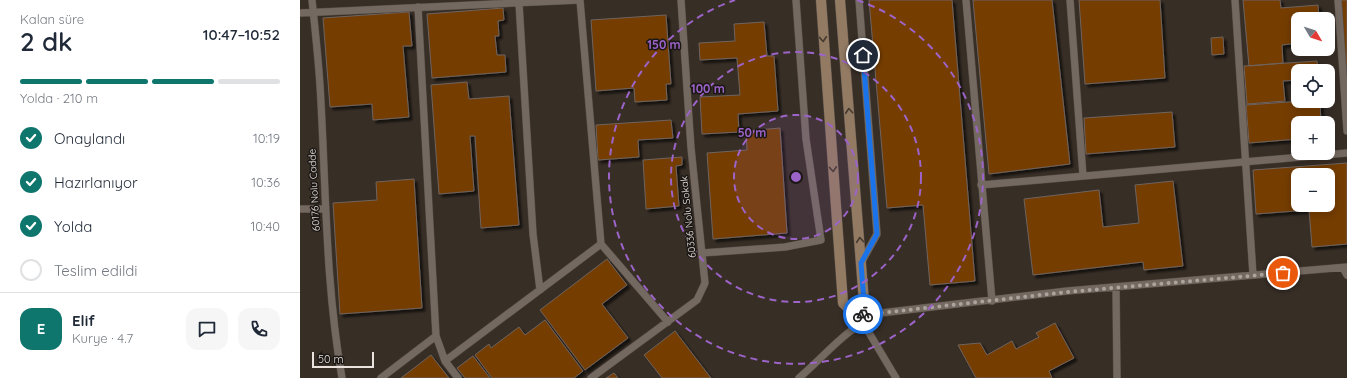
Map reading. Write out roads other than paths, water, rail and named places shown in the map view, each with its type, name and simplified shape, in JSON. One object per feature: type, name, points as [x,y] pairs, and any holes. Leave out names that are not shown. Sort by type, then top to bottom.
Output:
[{"type":"street","name":"60176 Nolu Cadde","points":[[312,0],[320,84],[325,209],[333,328],[341,375]]},
{"type":"street","points":[[300,13],[580,0],[601,244],[668,322]]},
{"type":"street","name":"60336 Nolu Sokak","points":[[591,378],[697,300],[705,283],[691,148],[681,0]]},
{"type":"street","points":[[702,253],[785,247],[821,240],[806,139],[796,0]]},
{"type":"street","points":[[821,0],[843,303],[862,321],[896,378]]},
{"type":"street","points":[[840,0],[864,302],[862,321]]},
{"type":"street","points":[[859,0],[877,234],[861,263]]},
{"type":"street","points":[[966,0],[992,301]]},
{"type":"street","points":[[1070,0],[1083,176]]},
{"type":"street","points":[[1235,0],[1244,162],[1253,275]]},
{"type":"street","points":[[1338,0],[1347,131]]},
{"type":"street","points":[[519,3],[533,234],[540,290]]},
{"type":"street","points":[[418,7],[436,336],[445,361],[458,378]]},
{"type":"street","points":[[981,185],[1347,154]]},
{"type":"street","points":[[300,209],[325,209]]},
{"type":"street","points":[[445,361],[601,244]]},
{"type":"street","points":[[799,378],[833,344],[862,321],[881,313],[1116,287],[1253,275],[1345,268],[1347,276]]},
{"type":"street","points":[[1116,287],[1117,378]]},
{"type":"street","points":[[381,378],[436,336]]},
{"type":"street","points":[[334,378],[341,375]]}]
